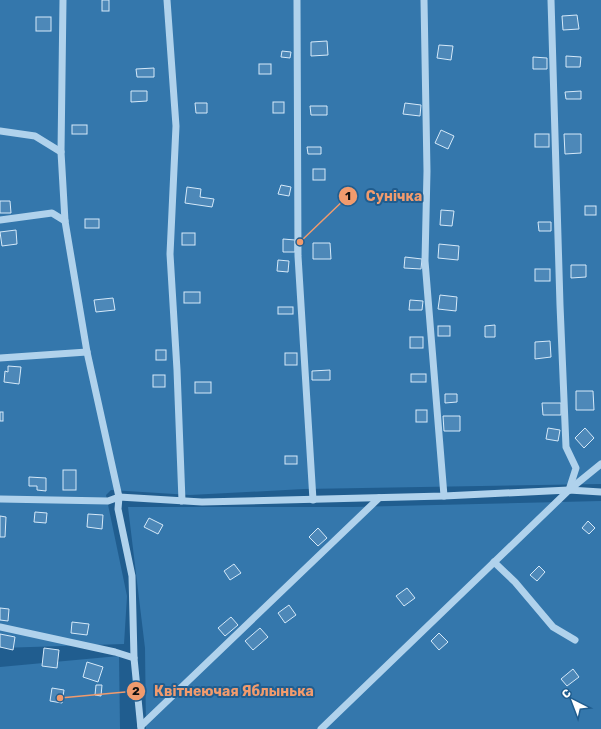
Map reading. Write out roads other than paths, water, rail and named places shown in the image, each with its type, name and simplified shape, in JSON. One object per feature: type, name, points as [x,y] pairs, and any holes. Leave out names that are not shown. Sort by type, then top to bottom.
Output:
[{"type":"street","points":[[63,0],[61,152],[65,221],[87,352],[119,497],[118,509],[132,576],[134,658],[141,727]]},
{"type":"street","points":[[167,0],[176,126],[170,254],[177,370],[182,501]]},
{"type":"street","points":[[297,0],[298,256],[313,500]]},
{"type":"street","points":[[424,0],[428,170],[425,261],[444,496]]},
{"type":"street","points":[[551,0],[559,297],[566,447],[576,468],[570,490]]},
{"type":"street","points":[[0,131],[35,136],[61,152]]},
{"type":"street","points":[[0,220],[52,213],[65,221]]},
{"type":"street","points":[[0,358],[87,352]]},
{"type":"street","points":[[321,729],[570,490],[601,464]]},
{"type":"street","points":[[0,499],[108,501],[119,497],[202,502],[444,496],[570,490],[601,492]]},
{"type":"street","points":[[141,727],[379,498]]},
{"type":"street","points":[[494,562],[515,582],[553,627],[575,640]]},
{"type":"street","points":[[0,627],[115,652],[134,658]]},
{"type":"place","name":"Сунічка","points":[[300,242]]},
{"type":"place","name":"Квітнеючая Яблынька","points":[[60,698]]}]
